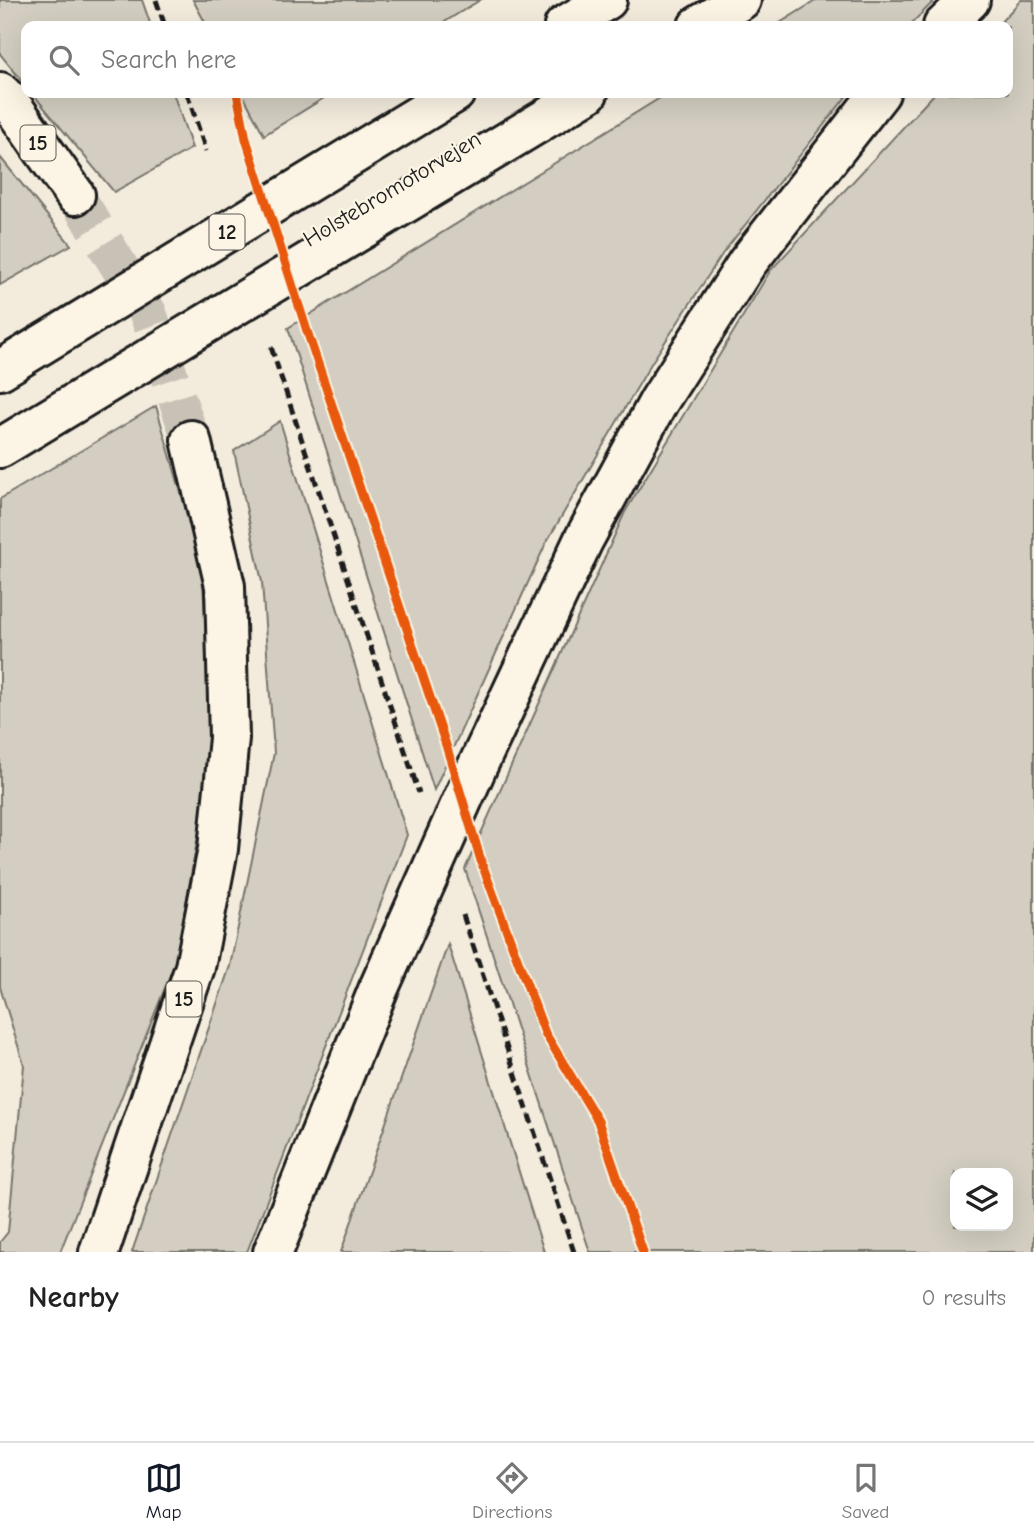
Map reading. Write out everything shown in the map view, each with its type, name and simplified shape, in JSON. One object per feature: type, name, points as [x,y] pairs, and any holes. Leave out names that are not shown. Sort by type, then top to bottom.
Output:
[{"type":"highway","points":[[572,21],[607,0]]},
{"type":"highway","points":[[706,21],[741,0]]},
{"type":"highway","points":[[948,21],[970,0]]},
{"type":"highway","name":"15","points":[[0,92],[75,195]]},
{"type":"highway","name":"12","points":[[0,370],[447,98]]},
{"type":"highway","name":"Holstebromotorvejen","points":[[0,449],[580,98]]},
{"type":"highway","points":[[273,1252],[384,977],[478,765],[583,541],[659,401],[747,263],[876,98]]},
{"type":"highway","name":"15","points":[[99,1252],[195,967],[218,849],[229,737],[225,586],[191,440]]},
{"type":"shaded area","points":[[0,0],[142,0],[149,21],[21,21],[21,80],[0,54]]},
{"type":"shaded area","points":[[193,0],[480,0],[446,21],[204,21]]},
{"type":"shaded area","points":[[817,0],[935,0],[914,21],[783,21]]},
{"type":"shaded area","points":[[1021,0],[1034,0],[1034,1252],[590,1252],[465,869],[625,512],[770,271],[930,98],[1013,98],[1013,21],[1002,21]]},
{"type":"shaded area","points":[[36,98],[175,98],[192,148],[114,192]]},
{"type":"shaded area","points":[[245,98],[324,98],[264,135]]},
{"type":"shaded area","points":[[660,98],[845,98],[723,253],[652,362],[546,543],[434,790],[288,328]]},
{"type":"shaded area","points":[[0,157],[71,245],[0,285]]},
{"type":"shaded area","points":[[156,406],[202,566],[213,751],[176,960],[60,1252],[0,1252],[0,1242],[8,1232],[24,1065],[0,987],[0,499]]},
{"type":"shaded area","points":[[280,421],[407,835],[247,1252],[132,1252],[230,966],[274,753],[262,582],[234,451]]},
{"type":"shaded area","points":[[448,944],[544,1252],[341,1252]]},
{"type":"tunnel","points":[[75,195],[148,313],[191,440]]},
{"type":"railway","points":[[156,0],[163,21]]},
{"type":"railway","points":[[189,98],[206,151]]},
{"type":"railway","points":[[271,347],[419,793]]},
{"type":"railway","points":[[463,915],[574,1252]]},
{"type":"cycle path","points":[[238,98],[246,139],[307,331],[446,745],[482,864],[545,1033],[598,1121],[643,1252]]}]
